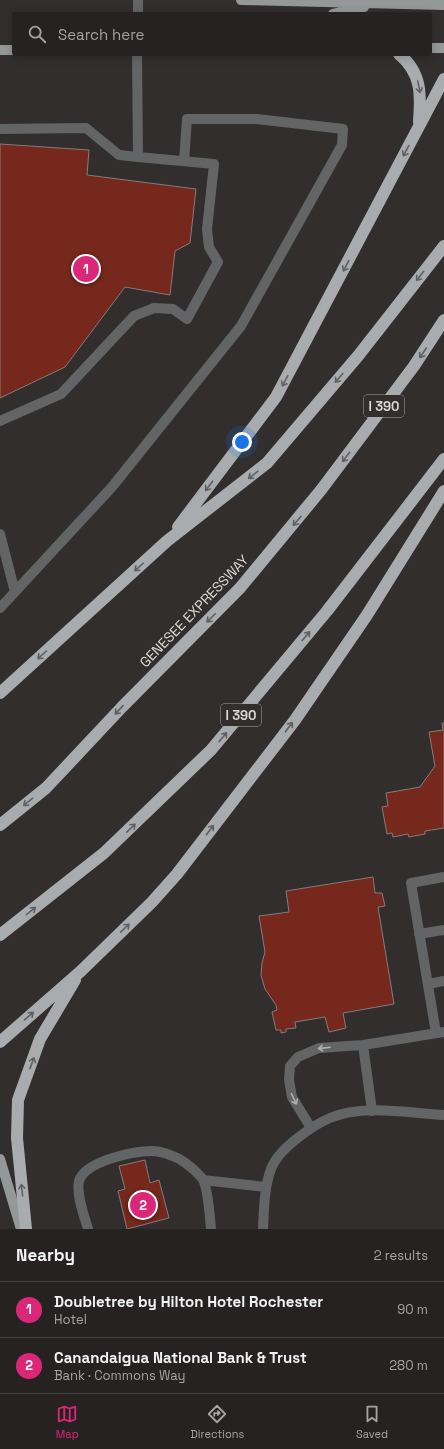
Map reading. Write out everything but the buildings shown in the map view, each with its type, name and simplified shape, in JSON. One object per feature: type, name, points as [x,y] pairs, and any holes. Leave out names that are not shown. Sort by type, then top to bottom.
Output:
[{"type":"highway","points":[[401,56],[412,68],[419,84],[421,99],[418,127]]},
{"type":"highway","points":[[168,541],[276,397],[444,79]]},
{"type":"highway","points":[[0,693],[168,541],[267,463],[358,356],[444,246]]},
{"type":"highway","name":"GENESEE EXPRESSWAY","points":[[0,825],[46,788],[122,706],[240,588],[326,484],[414,366],[444,320]]},
{"type":"highway","name":"I 390","points":[[0,935],[104,853],[211,750],[327,611],[444,459]]},
{"type":"highway","points":[[0,1042],[81,971],[152,902],[177,874],[294,720],[367,615],[444,491]]},
{"type":"highway","points":[[26,1229],[17,1138],[18,1100],[40,1039],[81,971]]},
{"type":"main road","points":[[241,0],[444,5]]},
{"type":"main road","points":[[341,12],[379,3]]},
{"type":"main road","points":[[432,48],[444,48]]},
{"type":"main road","points":[[0,50],[12,50]]},
{"type":"main road","points":[[0,1159],[21,1229]]},
{"type":"street","points":[[138,0],[138,12]]},
{"type":"street","points":[[137,56],[138,157]]},
{"type":"street","points":[[0,608],[112,487],[241,326],[342,145],[343,129],[258,119],[187,119],[184,161]]},
{"type":"street","points":[[0,129],[86,128],[119,155],[214,164],[207,229],[209,247],[218,262],[187,319],[173,309],[154,308],[134,316],[61,394],[0,421]]},
{"type":"street","points":[[0,534],[15,592]]},
{"type":"street","points":[[311,1128],[292,1096],[289,1080],[290,1066],[298,1057],[319,1048],[363,1045],[440,1032],[428,984],[411,883],[444,877]]},
{"type":"street","points":[[419,934],[444,930]]},
{"type":"street","points":[[428,984],[444,981]]},
{"type":"street","points":[[363,1045],[372,1111]]},
{"type":"street","points":[[263,1229],[266,1187],[271,1169],[280,1154],[291,1143],[311,1128],[330,1118],[351,1112],[372,1111],[444,1116]]},
{"type":"street","points":[[88,1229],[79,1192],[79,1181],[83,1173],[106,1160],[127,1155],[152,1151],[180,1159],[203,1180],[266,1187]]},
{"type":"street","points":[[203,1180],[211,1229]]},
{"type":"place","name":"Doubletree by Hilton Hotel Rochester","points":[[86,269]]},
{"type":"place","name":"Canandaigua National Bank & Trust","points":[[143,1205]]}]
